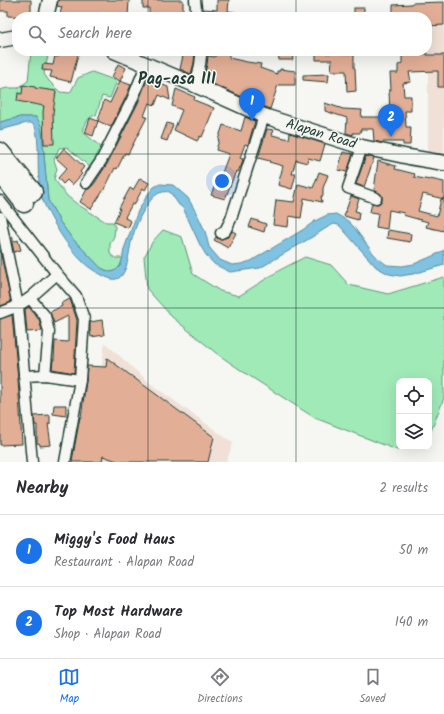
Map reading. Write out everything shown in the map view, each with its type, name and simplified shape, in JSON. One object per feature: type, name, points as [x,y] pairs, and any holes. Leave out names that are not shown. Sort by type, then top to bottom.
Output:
[{"type":"highway","points":[[0,152],[29,198],[0,172]]},
{"type":"street","points":[[47,12],[50,0]]},
{"type":"street","points":[[195,0],[196,12]]},
{"type":"street","points":[[0,40],[12,38]]},
{"type":"street","name":"Alapan Road","points":[[125,56],[264,116],[362,147],[409,157],[444,162]]},
{"type":"street","points":[[195,85],[201,56]]},
{"type":"street","points":[[86,183],[101,162],[132,100],[146,65]]},
{"type":"street","points":[[221,233],[225,231],[231,219],[264,116]]},
{"type":"street","points":[[362,147],[348,188],[376,198]]},
{"type":"street","points":[[0,201],[76,296],[84,319],[80,380],[65,462]]},
{"type":"street","points":[[0,217],[18,306],[32,462]]},
{"type":"street","points":[[0,313],[18,306],[30,298],[57,274]]},
{"type":"street","points":[[30,298],[45,316],[49,332],[45,375]]},
{"type":"street","points":[[24,376],[45,375],[80,380]]},
{"type":"shaded area","points":[[444,2],[444,157],[428,154],[428,72],[414,72],[413,56],[432,56],[432,12],[412,12],[412,3]]},
{"type":"shaded area","points":[[105,343],[151,384],[233,443],[226,462],[86,462],[91,441]]},
{"type":"green space","points":[[30,56],[48,56],[44,74],[60,92],[70,93],[78,78],[92,72],[117,81],[110,98],[102,96],[96,115],[88,119],[83,132],[102,148],[91,168],[67,147],[59,148],[54,160],[57,169],[54,179],[67,196],[106,222],[113,222],[115,227],[114,236],[110,244],[110,254],[115,258],[123,258],[120,266],[116,270],[111,272],[101,268],[71,237],[60,222],[48,200],[42,132],[36,117],[20,117],[0,122],[0,90],[7,88],[18,88],[28,81]]},
{"type":"green space","points":[[163,230],[182,237],[193,274],[220,291],[239,296],[280,270],[305,257],[331,265],[349,285],[388,294],[444,277],[444,398],[432,428],[432,378],[396,378],[396,450],[315,418],[245,373],[216,353],[172,317],[147,289],[144,257],[153,241]]},
{"type":"water","points":[[20,117],[36,117],[40,123],[48,200],[60,222],[71,237],[101,268],[105,270],[111,272],[120,266],[124,249],[138,211],[148,194],[154,187],[160,184],[173,185],[188,198],[205,231],[209,247],[220,260],[232,265],[251,261],[315,221],[327,215],[336,214],[348,221],[353,226],[373,253],[387,265],[402,266],[414,264],[444,250],[444,265],[413,274],[400,276],[389,274],[376,267],[339,225],[334,224],[260,268],[230,272],[214,264],[206,255],[183,208],[179,205],[170,192],[163,192],[155,196],[150,201],[142,213],[134,232],[124,272],[119,278],[109,278],[91,269],[85,264],[71,249],[55,226],[42,199],[39,181],[37,133],[35,126],[31,123],[27,123],[0,130],[0,122]]},
{"type":"building","points":[[0,0],[31,0],[31,12],[12,12],[12,16],[8,16],[8,11],[0,11]]},
{"type":"building","points":[[58,0],[129,0],[128,12],[60,12],[62,7],[57,6]]},
{"type":"building","points":[[143,0],[183,0],[183,12],[149,12],[149,8],[143,8]]},
{"type":"building","points":[[217,0],[229,0],[228,11],[235,12],[203,12],[203,9],[217,10]]},
{"type":"building","points":[[444,2],[444,25],[432,26],[432,12],[393,12],[393,5]]},
{"type":"building","points":[[354,8],[364,8],[364,12],[354,12]]},
{"type":"building","points":[[444,55],[444,87],[438,87],[438,71],[409,72],[411,82],[403,83],[404,96],[411,96],[411,111],[405,111],[406,127],[411,127],[410,145],[403,145],[403,142],[382,142],[383,143],[374,141],[373,129],[361,129],[360,133],[353,133],[353,135],[346,133],[347,118],[325,111],[325,103],[343,109],[362,110],[361,117],[390,117],[390,73],[398,73],[398,65],[402,63],[402,56]]},
{"type":"building","points":[[55,56],[78,56],[71,82],[50,77],[52,71],[42,70],[43,64],[53,65]]},
{"type":"building","points":[[183,56],[195,56],[191,74],[180,69]]},
{"type":"building","points":[[208,56],[229,56],[229,58],[261,64],[260,68],[277,74],[277,71],[280,71],[280,69],[295,71],[295,85],[278,85],[270,109],[267,108],[203,79]]},
{"type":"building","points":[[279,56],[293,56],[293,60],[279,60]]},
{"type":"building","points":[[316,56],[354,56],[356,91],[347,92],[346,71],[331,71],[332,60],[316,60]]},
{"type":"building","points":[[118,64],[126,68],[120,81],[112,77]]},
{"type":"building","points":[[329,74],[328,82],[303,80],[303,75]]},
{"type":"building","points":[[148,77],[154,79],[153,81],[168,87],[170,100],[159,95],[155,105],[149,103],[144,116],[147,117],[128,154],[125,153],[117,169],[115,168],[105,188],[91,209],[80,202],[87,189],[94,184],[107,164],[138,103]]},
{"type":"building","points":[[120,81],[131,85],[111,127],[98,121],[104,100],[110,103]]},
{"type":"building","points":[[23,85],[56,91],[53,113],[54,144],[44,144],[44,106],[17,101],[18,93],[22,94]]},
{"type":"building","points":[[176,89],[195,97],[194,100],[214,108],[202,137],[200,136],[197,141],[174,130],[182,110],[172,106]]},
{"type":"building","points":[[245,117],[255,121],[248,145],[245,144],[240,158],[243,159],[241,167],[238,172],[236,171],[225,199],[211,195],[215,185],[217,186],[229,154],[216,150],[223,125],[241,131]]},
{"type":"building","points":[[90,118],[98,121],[93,136],[85,133]]},
{"type":"building","points":[[167,123],[173,125],[167,141],[161,139]]},
{"type":"building","points":[[267,129],[274,130],[272,135],[289,139],[290,133],[325,144],[320,161],[308,158],[307,163],[296,160],[292,174],[296,174],[292,189],[278,185],[283,166],[258,158]]},
{"type":"building","points":[[64,148],[84,167],[80,172],[82,174],[72,185],[67,180],[63,184],[58,178],[67,168],[56,158]]},
{"type":"building","points":[[343,152],[353,154],[347,172],[338,170]]},
{"type":"building","points":[[366,156],[374,158],[364,187],[356,184]]},
{"type":"building","points":[[378,161],[396,166],[395,169],[415,174],[414,177],[444,182],[444,199],[444,231],[426,227],[428,222],[403,215],[404,213],[389,210],[387,229],[376,227],[378,213],[370,212],[372,203],[378,204],[382,200],[381,194],[374,190]],"holes":[[[423,194],[444,199],[441,199],[437,216],[418,211]]]},
{"type":"building","points":[[319,172],[328,175],[323,188],[323,196],[321,196],[322,202],[304,198],[301,218],[289,216],[288,227],[273,225],[276,200],[294,202],[298,184],[313,188]]},
{"type":"building","points":[[140,178],[149,183],[145,190],[143,188],[134,205],[132,204],[125,217],[131,221],[128,228],[114,222],[120,209],[119,208],[130,188],[133,190]]},
{"type":"building","points":[[351,196],[359,199],[355,211],[359,212],[358,220],[344,216]]},
{"type":"building","points":[[252,219],[266,224],[264,232],[249,227]]},
{"type":"building","points":[[388,230],[411,234],[410,242],[387,238]]},
{"type":"building","points":[[232,231],[236,233],[228,248],[214,240],[216,237],[221,239],[228,237]]},
{"type":"building","points":[[13,237],[13,242],[18,240],[21,250],[14,252],[11,238]]},
{"type":"building","points":[[0,250],[11,302],[0,306]]},
{"type":"building","points":[[70,299],[77,320],[74,373],[52,369],[55,341],[68,342],[68,316],[54,323],[50,312],[62,306],[61,303]]},
{"type":"building","points":[[29,307],[39,319],[42,331],[27,332],[25,309]]},
{"type":"building","points":[[12,315],[22,444],[0,445],[0,319]]},
{"type":"building","points":[[102,320],[104,335],[91,337],[90,322]]},
{"type":"building","points":[[107,358],[214,437],[208,462],[120,462],[103,456],[102,462],[72,461],[80,417],[81,418],[87,366],[106,367]]},
{"type":"building","points":[[54,405],[66,405],[66,416],[53,414]]},
{"type":"building","points":[[50,415],[50,424],[48,424],[51,445],[40,446],[40,444],[37,443],[37,425],[35,425],[34,416]]},
{"type":"place","name":"Miggy's Food Haus","points":[[252,121]]},
{"type":"place","name":"Top Most Hardware","points":[[391,137]]},
{"type":"district","name":"Pag-asa III","points":[[177,79]]}]
